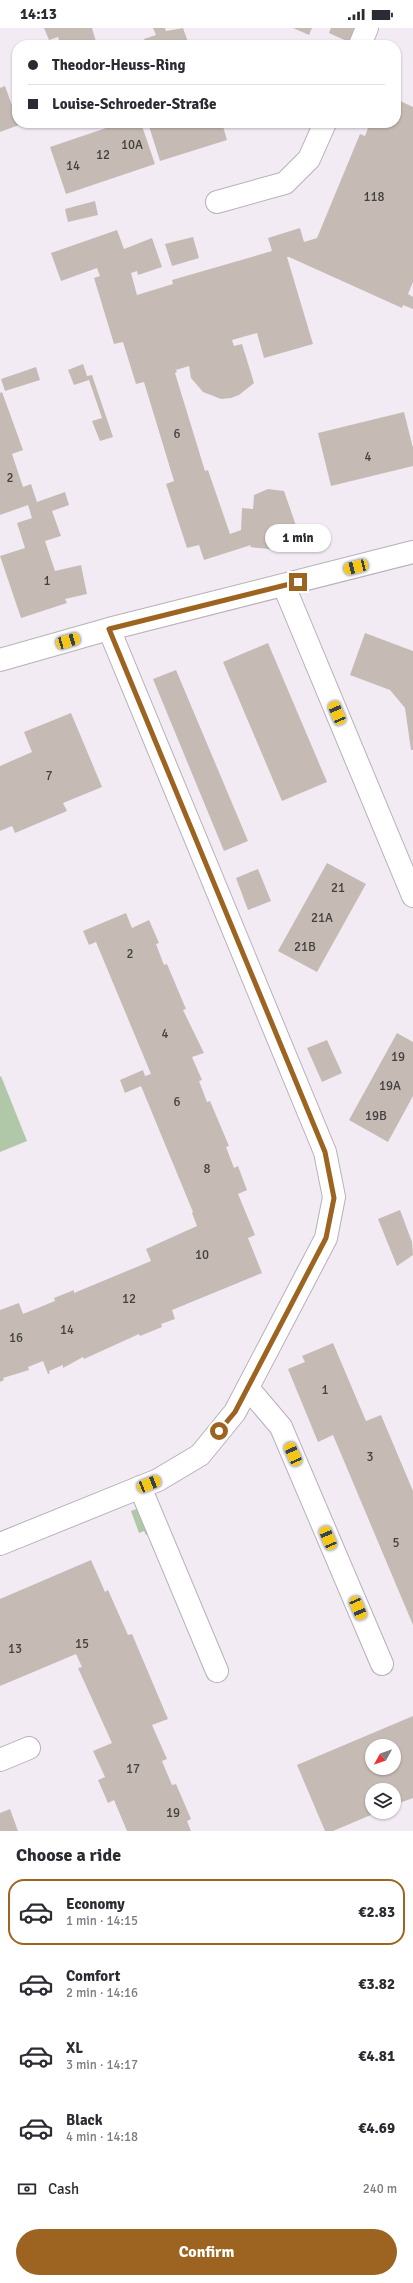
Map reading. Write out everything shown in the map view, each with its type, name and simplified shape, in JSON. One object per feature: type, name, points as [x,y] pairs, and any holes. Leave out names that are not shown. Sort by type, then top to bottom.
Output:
[{"type":"street","points":[[362,40],[367,28]]},
{"type":"street","points":[[217,202],[285,183],[309,159],[323,128]]},
{"type":"street","points":[[0,660],[109,629],[284,586],[413,552]]},
{"type":"street","points":[[284,586],[413,896]]},
{"type":"street","points":[[0,1544],[158,1480],[200,1455],[235,1412],[248,1388],[326,1238],[334,1198],[325,1152],[109,629]]},
{"type":"street","points":[[248,1388],[281,1427],[382,1664]]},
{"type":"street","points":[[140,1487],[216,1671]]},
{"type":"street","points":[[0,1760],[28,1748]]},
{"type":"green space","points":[[1,1076],[27,1141],[0,1152],[0,1077]]},
{"type":"green space","points":[[157,1501],[168,1526],[146,1535],[144,1531],[139,1533],[131,1511]]},
{"type":"building","points":[[44,28],[92,28],[96,40],[59,40],[58,37],[49,40]]},
{"type":"building","points":[[153,28],[165,28],[166,31],[183,28],[187,40],[144,40],[156,35]]},
{"type":"building","points":[[293,28],[312,28],[309,35]]},
{"type":"building","points":[[331,28],[356,28],[350,40],[345,40],[329,33]]},
{"type":"building","points":[[5,86],[12,106],[12,128],[0,132],[0,88]]},
{"type":"building","points":[[401,101],[413,107],[413,282],[408,294],[413,297],[413,309],[403,305],[402,308],[287,257],[313,344],[264,358],[257,333],[232,340],[234,346],[242,344],[254,383],[239,395],[231,398],[221,399],[203,392],[191,378],[189,366],[176,370],[177,372],[175,373],[205,471],[208,470],[230,534],[241,530],[242,508],[253,509],[254,495],[268,489],[284,491],[301,540],[278,550],[250,547],[251,545],[204,560],[199,545],[187,548],[166,484],[174,481],[144,382],[136,384],[123,342],[114,344],[94,278],[100,276],[97,268],[61,281],[51,253],[117,230],[124,249],[152,238],[162,267],[138,275],[137,271],[131,273],[137,295],[173,284],[172,280],[272,251],[268,238],[300,228],[304,242],[317,238],[360,134],[365,136],[368,128],[401,128]]},
{"type":"building","points":[[106,128],[143,128],[155,164],[66,194],[50,147]]},
{"type":"building","points":[[150,128],[223,128],[227,140],[160,161]]},
{"type":"building","points":[[95,201],[98,215],[68,222],[65,209]]},
{"type":"building","points":[[193,237],[199,258],[172,266],[165,244]]},
{"type":"building","points":[[83,364],[87,376],[92,375],[113,437],[100,441],[92,421],[102,418],[89,380],[74,385],[68,370]]},
{"type":"building","points":[[36,367],[40,380],[5,391],[1,379]]},
{"type":"building","points":[[2,392],[23,450],[12,454],[23,487],[31,484],[37,502],[65,492],[69,505],[52,511],[61,536],[45,541],[55,571],[81,565],[87,594],[65,599],[67,603],[21,618],[0,556],[25,548],[17,523],[32,518],[28,505],[0,515],[0,393]]},
{"type":"building","points":[[404,412],[413,448],[413,466],[331,486],[318,433]]},
{"type":"building","points":[[365,633],[413,651],[413,750],[411,750],[405,708],[390,690],[350,675]]},
{"type":"building","points":[[268,643],[327,782],[282,801],[223,662]]},
{"type":"building","points":[[176,670],[248,841],[224,851],[153,679]]},
{"type":"building","points":[[71,713],[102,787],[63,803],[67,811],[15,833],[12,826],[0,831],[0,766],[32,752],[24,732]]},
{"type":"building","points":[[327,863],[366,884],[317,972],[278,951]]},
{"type":"building","points":[[258,869],[271,901],[248,910],[236,878]]},
{"type":"building","points":[[126,913],[132,928],[149,920],[159,943],[156,944],[164,965],[167,964],[186,1009],[183,1010],[204,1053],[192,1057],[202,1080],[199,1081],[207,1102],[210,1101],[229,1146],[226,1147],[234,1168],[238,1166],[247,1190],[238,1194],[255,1235],[248,1238],[262,1273],[172,1310],[175,1319],[161,1324],[162,1327],[140,1336],[139,1334],[84,1359],[83,1357],[63,1368],[63,1365],[49,1371],[50,1373],[48,1374],[43,1361],[28,1367],[29,1370],[3,1378],[4,1380],[0,1382],[0,1310],[19,1303],[23,1314],[55,1301],[54,1298],[74,1290],[74,1293],[151,1261],[146,1249],[197,1226],[192,1213],[193,1212],[141,1086],[125,1093],[120,1080],[143,1070],[145,1076],[151,1074],[96,942],[89,945],[83,931]]},
{"type":"building","points":[[397,1033],[413,1042],[413,1096],[388,1142],[349,1120]]},
{"type":"building","points":[[327,1040],[342,1073],[322,1082],[307,1048]]},
{"type":"building","points":[[400,1210],[412,1242],[413,1255],[397,1266],[378,1219]]},
{"type":"building","points":[[333,1343],[366,1421],[381,1415],[413,1491],[413,1625],[333,1435],[318,1442],[288,1369],[305,1362],[302,1356]]},
{"type":"building","points":[[91,1560],[105,1592],[108,1590],[128,1635],[132,1634],[168,1719],[152,1725],[167,1759],[162,1761],[172,1785],[176,1784],[191,1819],[187,1821],[191,1831],[127,1831],[114,1800],[108,1803],[98,1780],[105,1777],[93,1751],[112,1743],[78,1668],[82,1667],[76,1654],[0,1686],[0,1599]]},
{"type":"building","points":[[413,1716],[413,1798],[401,1802],[401,1783],[365,1783],[365,1817],[333,1831],[325,1831],[297,1765]]},
{"type":"building","points":[[10,1809],[18,1831],[0,1831],[0,1813]]},
{"type":"route","points":[[219,1431],[235,1412],[326,1238],[334,1198],[325,1152],[109,629],[298,582]]}]
